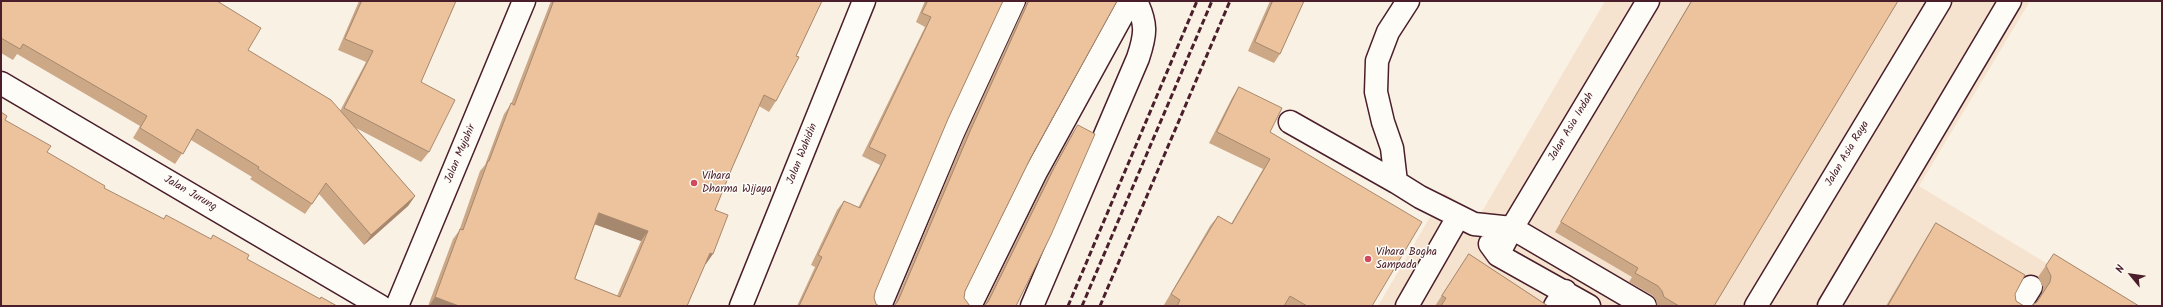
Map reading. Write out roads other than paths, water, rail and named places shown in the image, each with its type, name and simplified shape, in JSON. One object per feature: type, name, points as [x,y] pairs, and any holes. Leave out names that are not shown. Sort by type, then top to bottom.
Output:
[{"type":"street","name":"Jalan Mujahir","points":[[397,306],[524,1]]},
{"type":"street","name":"Jalan Wahidin","points":[[741,306],[864,1]]},
{"type":"street","points":[[880,306],[953,133],[1014,1]]},
{"type":"street","points":[[970,306],[1036,172],[1130,1]]},
{"type":"street","points":[[1032,306],[1138,58],[1145,28],[1144,18],[1136,1]]},
{"type":"street","points":[[1396,182],[1392,148],[1383,122],[1376,92],[1377,62],[1388,32],[1408,1]]},
{"type":"street","name":"Jalan Asia Indah","points":[[1498,255],[1512,228],[1648,1]]},
{"type":"street","name":"Jalan Asia Raya","points":[[1756,306],[1940,1]]},
{"type":"street","points":[[1829,306],[2010,1]]},
{"type":"street","name":"Jalan Jurung","points":[[1,83],[380,306]]},
{"type":"street","points":[[1290,122],[1420,197],[1466,220],[1512,228],[1645,306]]},
{"type":"street","points":[[1466,220],[1498,255],[1560,298],[1589,306]]},
{"type":"street","points":[[1407,306],[1466,220]]},
{"type":"street","points":[[2019,306],[2031,287]]},
{"type":"railway","points":[[1068,306],[1197,1]]},
{"type":"railway","points":[[1082,306],[1212,1]]},
{"type":"railway","points":[[1100,306],[1230,1]]},
{"type":"place","name":"Vihara Dharma Wijaya","points":[[694,183]]},
{"type":"place","name":"Vihara Bogha Sampada","points":[[1368,259]]}]
